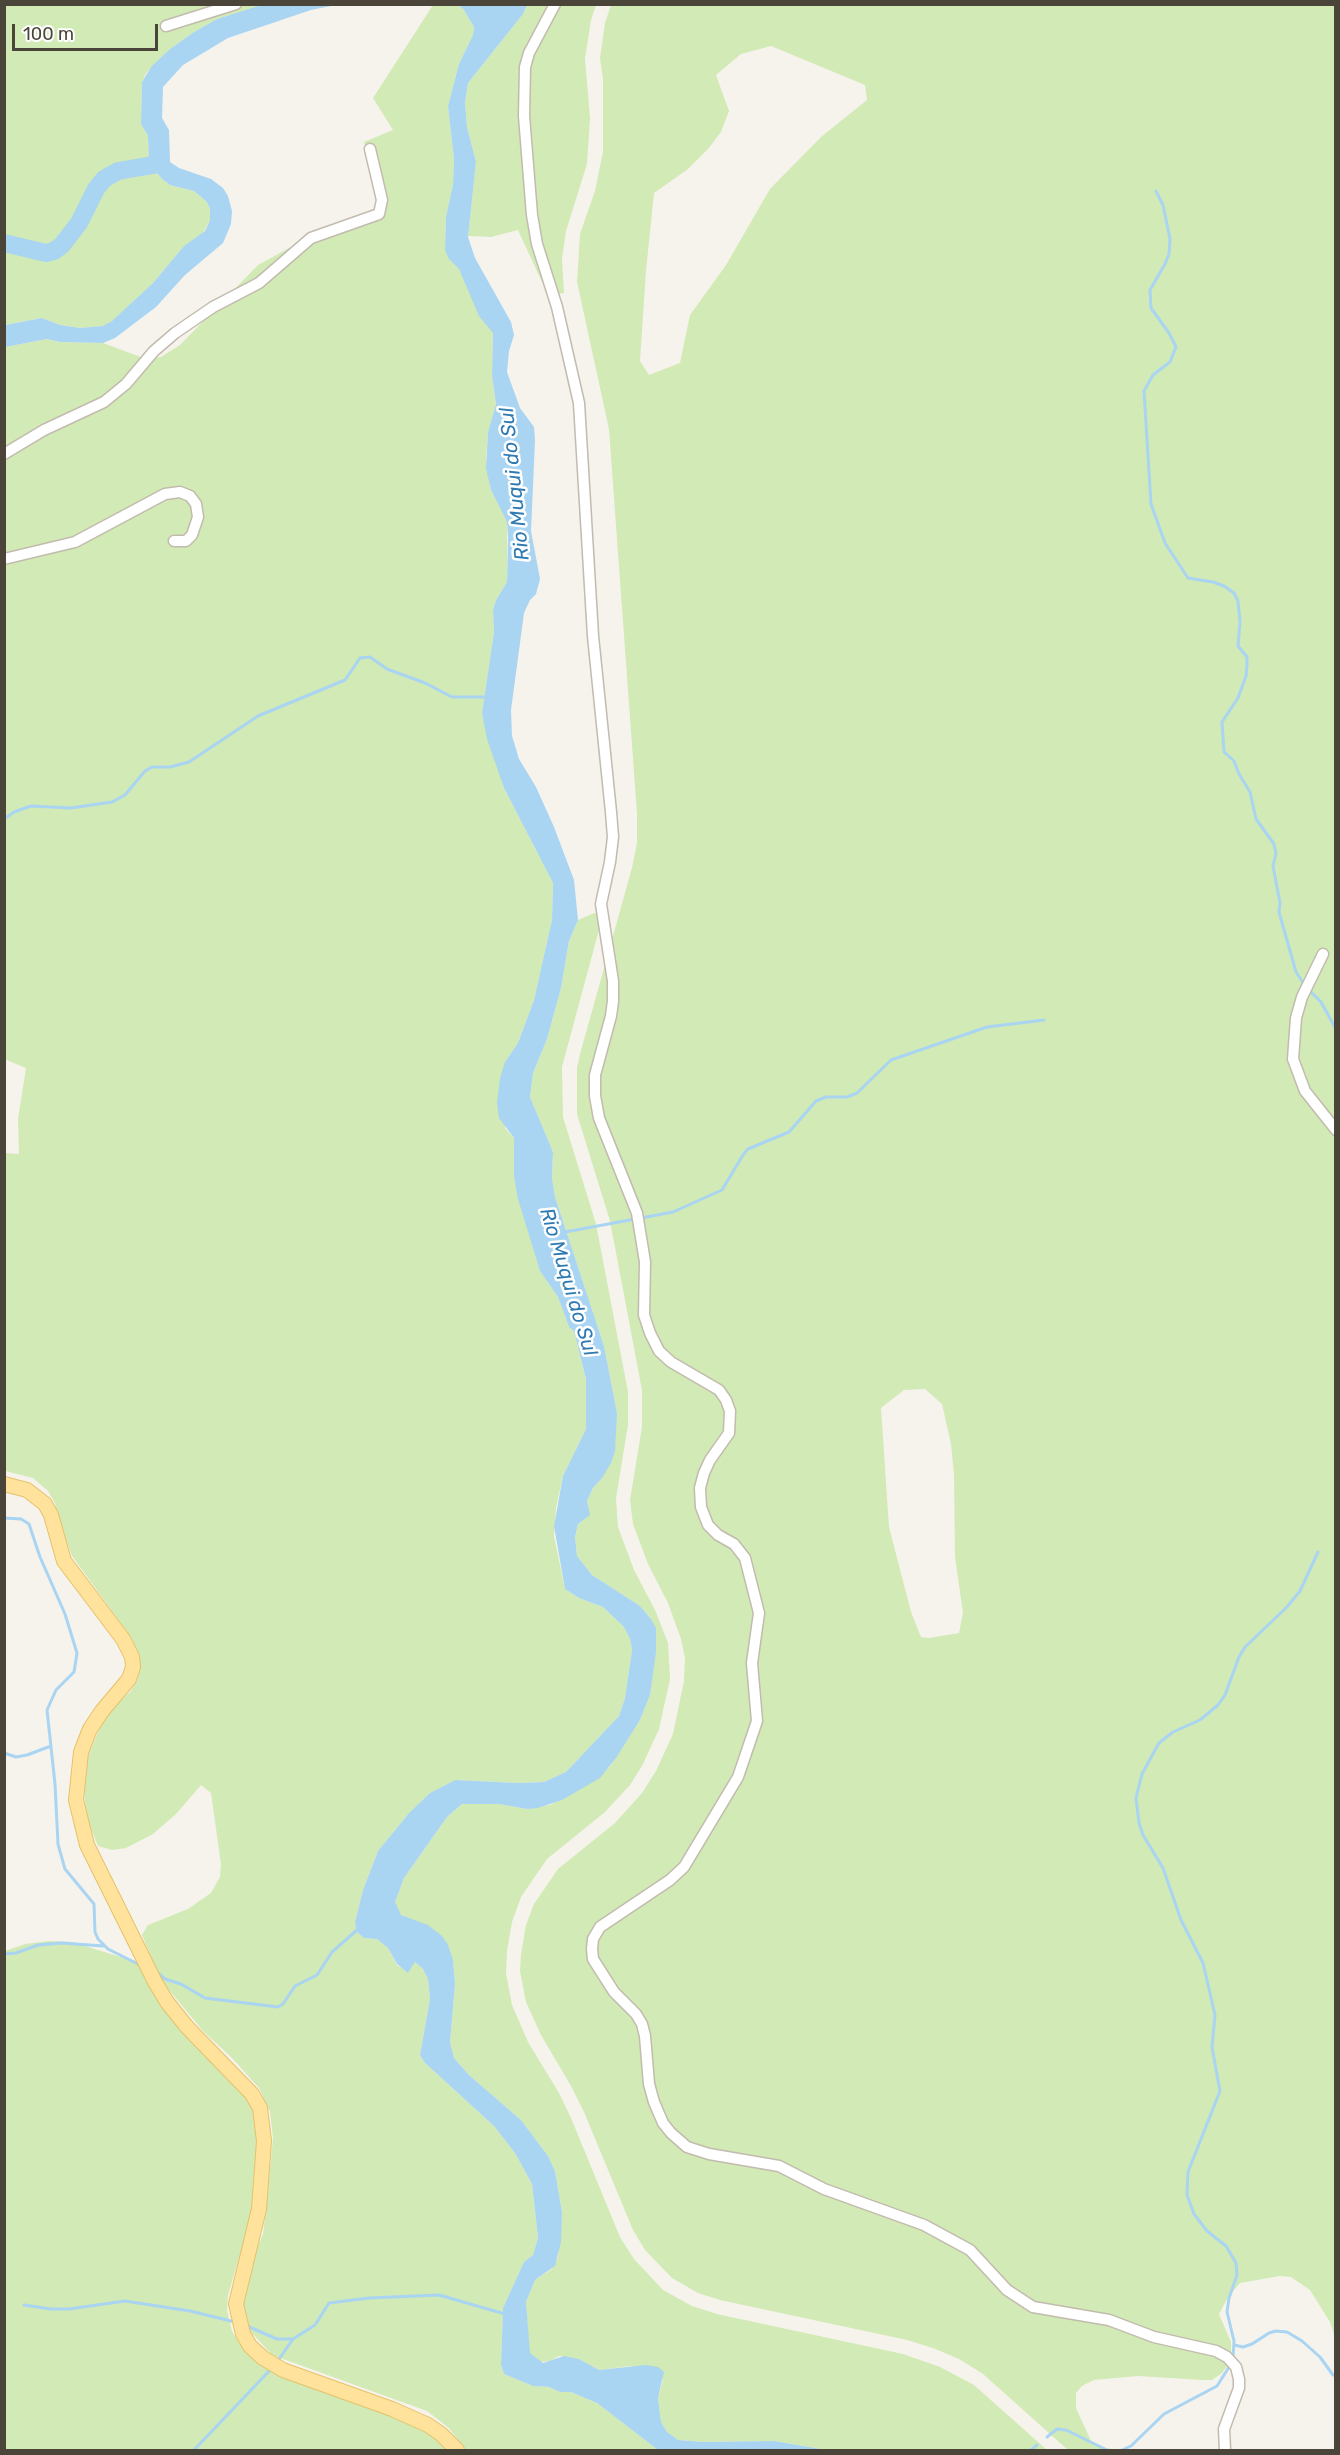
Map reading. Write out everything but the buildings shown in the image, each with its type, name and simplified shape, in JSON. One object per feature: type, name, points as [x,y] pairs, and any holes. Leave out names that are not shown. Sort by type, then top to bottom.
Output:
[{"type":"main road","points":[[4,1484],[27,1490],[45,1504],[51,1515],[64,1561],[123,1639],[132,1657],[133,1667],[129,1679],[90,1728],[81,1752],[76,1800],[87,1845],[167,2002],[187,2027],[252,2094],[260,2108],[264,2141],[259,2209],[236,2304],[243,2334],[250,2346],[263,2358],[283,2370],[392,2409],[428,2425],[441,2434],[457,2451]]},
{"type":"street","points":[[166,26],[236,4]]},
{"type":"street","points":[[555,4],[529,53],[525,67],[524,116],[532,215],[537,244],[557,307],[579,404],[593,636],[612,820],[610,862],[601,904],[613,981],[613,1001],[595,1075],[595,1096],[599,1118],[637,1213],[645,1262],[644,1315],[650,1333],[659,1351],[671,1362],[719,1390],[730,1411],[729,1433],[710,1460],[704,1473],[700,1488],[701,1507],[708,1525],[718,1535],[734,1544],[745,1558],[759,1612],[752,1663],[757,1721],[738,1777],[684,1867],[670,1880],[600,1927],[593,1939],[593,1959],[614,1992],[636,2014],[642,2024],[649,2085],[654,2102],[663,2123],[687,2147],[709,2154],[779,2166],[824,2189],[924,2225],[970,2250],[1008,2290],[1033,2307],[1109,2320],[1154,2337],[1216,2351],[1227,2357],[1236,2367],[1239,2388],[1224,2429],[1225,2451]]},
{"type":"street","points":[[4,454],[44,430],[104,402],[126,384],[154,351],[175,333],[205,311],[259,283],[311,238],[379,214],[382,200],[370,149]]},
{"type":"street","points":[[4,559],[75,542],[165,494],[180,492],[190,496],[196,504],[198,517],[192,535],[186,541],[174,541]]},
{"type":"street","points":[[1323,954],[1302,997],[1296,1017],[1293,1059],[1305,1091],[1335,1130]]},
{"type":"green space","points":[[4,5],[265,5],[217,19],[194,32],[170,49],[146,73],[142,82],[141,124],[148,136],[149,163],[170,185],[194,191],[207,202],[210,209],[210,220],[203,233],[184,246],[153,283],[115,319],[104,326],[80,328],[60,325],[42,318],[5,325]]},
{"type":"green space","points":[[433,5],[458,5],[464,10],[474,27],[473,35],[459,64],[448,106],[454,159],[453,184],[446,217],[445,250],[459,269],[493,332],[492,376],[496,404],[488,432],[486,459],[491,490],[507,522],[507,582],[493,610],[494,632],[482,714],[504,788],[553,883],[552,920],[534,1000],[518,1043],[505,1062],[505,1128],[514,1138],[514,1176],[540,1271],[558,1297],[569,1327],[574,1331],[586,1379],[586,1429],[563,1476],[556,1508],[554,1536],[565,1589],[579,1598],[603,1607],[624,1627],[632,1650],[625,1698],[619,1716],[566,1772],[544,1782],[455,1780],[430,1793],[409,1813],[378,1851],[363,1890],[355,1922],[356,1931],[364,1938],[377,1939],[388,1948],[397,1965],[408,1972],[415,1962],[423,1969],[428,1979],[430,1999],[420,2055],[425,2063],[494,2126],[515,2153],[532,2184],[538,2238],[533,2255],[524,2262],[503,2308],[501,2365],[504,2374],[533,2386],[571,2392],[597,2403],[658,2450],[466,2450],[449,2428],[427,2411],[272,2355],[254,2335],[247,2331],[240,2312],[255,2253],[263,2234],[273,2138],[270,2112],[259,2088],[203,2031],[160,1979],[142,1935],[148,1925],[188,1909],[211,1893],[220,1877],[221,1864],[211,1793],[201,1785],[176,1814],[153,1834],[126,1848],[112,1850],[98,1846],[90,1826],[85,1803],[84,1780],[88,1756],[102,1723],[137,1681],[140,1668],[139,1655],[131,1637],[72,1556],[58,1519],[55,1503],[48,1491],[33,1478],[5,1471],[5,1153],[19,1154],[18,1119],[26,1068],[4,1059],[5,347],[47,339],[60,342],[103,343],[146,359],[161,357],[180,345],[258,265],[309,237],[382,214],[364,142],[393,130],[373,98]]},
{"type":"green space","points":[[527,5],[596,5],[591,20],[585,58],[590,119],[587,164],[566,231],[562,259],[564,293],[548,295],[518,230],[491,237],[468,236],[476,162],[467,127],[465,103],[468,83],[523,14]]},
{"type":"green space","points":[[611,5],[1335,5],[1335,2337],[1330,2322],[1310,2290],[1291,2277],[1280,2276],[1240,2283],[1228,2297],[1219,2314],[1231,2342],[1231,2361],[1222,2373],[1212,2380],[1138,2376],[1094,2380],[1082,2386],[1076,2393],[1076,2408],[1091,2441],[1102,2448],[1123,2450],[1068,2450],[983,2374],[959,2359],[933,2348],[907,2340],[720,2300],[698,2293],[672,2278],[645,2250],[633,2230],[584,2112],[541,2035],[526,2002],[520,1971],[521,1954],[526,1925],[534,1904],[558,1869],[615,1823],[642,1793],[656,1771],[673,1734],[684,1681],[685,1658],[668,1603],[648,1564],[633,1524],[630,1500],[642,1427],[642,1390],[610,1221],[577,1114],[577,1068],[580,1054],[637,843],[637,814],[609,429],[577,282],[580,234],[595,191],[603,152],[603,79],[600,58],[605,23]],"holes":[[[771,46],[865,85],[867,100],[821,137],[770,189],[726,265],[690,315],[680,363],[649,375],[640,361],[654,193],[688,169],[721,132],[729,111],[716,75],[741,54]],[[925,1389],[942,1404],[951,1444],[954,1475],[955,1557],[963,1613],[959,1633],[929,1638],[921,1637],[911,1612],[889,1527],[881,1408],[904,1390]]]},
{"type":"green space","points":[[594,913],[603,915],[562,1067],[563,1117],[596,1224],[628,1392],[628,1425],[616,1498],[618,1527],[634,1570],[655,1610],[668,1643],[670,1679],[659,1729],[643,1764],[630,1785],[605,1812],[547,1859],[521,1897],[512,1922],[507,1951],[506,1973],[512,2005],[528,2042],[559,2093],[571,2118],[620,2237],[634,2259],[663,2290],[692,2306],[717,2314],[903,2354],[940,2367],[974,2385],[1047,2450],[827,2450],[774,2441],[678,2440],[667,2432],[661,2422],[658,2398],[663,2380],[632,2366],[599,2370],[579,2359],[559,2356],[550,2361],[541,2362],[529,2353],[526,2302],[535,2280],[552,2269],[558,2257],[562,2212],[555,2171],[548,2156],[521,2120],[469,2075],[454,2058],[450,2042],[455,1984],[453,1960],[422,1923],[398,1913],[395,1902],[404,1878],[447,1817],[462,1804],[499,1804],[527,1809],[550,1805],[599,1778],[611,1765],[640,1720],[650,1695],[655,1652],[650,1618],[640,1606],[592,1575],[577,1556],[575,1537],[578,1524],[589,1515],[587,1501],[593,1488],[602,1478],[617,1413],[604,1346],[555,1197],[552,1178],[553,1152],[530,1097],[533,1073],[547,1039],[561,988],[569,941],[578,920]]},
{"type":"green space","points":[[49,1941],[72,1942],[140,1963],[149,1985],[163,2004],[249,2095],[259,2120],[254,2208],[228,2295],[227,2310],[232,2331],[239,2343],[253,2357],[415,2419],[453,2450],[5,2450],[5,1951],[25,1944]]},
{"type":"water","points":[[265,4],[336,5],[311,10],[228,38],[183,65],[163,87],[162,118],[169,130],[170,162],[179,168],[211,179],[223,188],[228,196],[232,211],[231,224],[223,243],[185,275],[156,307],[115,338],[103,343],[60,342],[47,339],[5,347],[5,325],[42,318],[60,325],[80,328],[103,326],[112,321],[153,283],[184,246],[205,231],[210,220],[210,209],[207,202],[194,191],[170,185],[149,163],[148,136],[141,124],[142,82],[151,67],[170,49],[194,32],[217,19]]},
{"type":"water","points":[[458,5],[527,5],[523,14],[468,83],[465,103],[467,127],[476,162],[468,237],[475,258],[511,322],[514,335],[509,351],[507,372],[520,408],[534,427],[535,440],[531,531],[540,579],[536,594],[530,600],[524,613],[511,710],[512,736],[519,759],[536,787],[574,880],[578,920],[569,941],[561,988],[547,1039],[533,1073],[530,1097],[553,1152],[552,1178],[555,1197],[604,1346],[617,1413],[615,1451],[611,1463],[593,1488],[587,1501],[590,1515],[578,1524],[575,1537],[577,1556],[592,1575],[640,1606],[651,1619],[656,1628],[656,1652],[650,1695],[640,1720],[616,1758],[600,1778],[562,1800],[538,1808],[527,1809],[499,1804],[462,1804],[447,1817],[404,1878],[395,1902],[401,1915],[428,1925],[442,1936],[448,1945],[453,1960],[455,1984],[450,2042],[454,2058],[469,2075],[521,2120],[548,2156],[555,2171],[562,2212],[561,2242],[555,2266],[535,2280],[526,2302],[530,2353],[543,2363],[564,2356],[579,2359],[599,2370],[646,2365],[658,2367],[664,2372],[658,2398],[661,2422],[667,2432],[678,2440],[774,2441],[827,2450],[658,2450],[597,2403],[571,2392],[533,2386],[504,2374],[501,2365],[503,2308],[524,2262],[533,2255],[538,2238],[532,2184],[515,2153],[494,2126],[425,2063],[420,2055],[430,1999],[428,1979],[423,1969],[415,1962],[408,1973],[397,1964],[388,1948],[377,1939],[364,1938],[356,1931],[355,1922],[363,1890],[378,1851],[409,1813],[430,1793],[455,1780],[544,1782],[566,1772],[619,1716],[625,1698],[632,1650],[624,1627],[603,1607],[579,1598],[565,1589],[554,1526],[563,1476],[586,1429],[586,1379],[574,1331],[569,1327],[558,1297],[540,1271],[518,1199],[514,1176],[514,1138],[499,1118],[497,1103],[500,1078],[505,1062],[518,1043],[534,1000],[552,920],[553,883],[504,788],[487,739],[482,713],[494,632],[493,610],[507,582],[508,537],[507,522],[491,490],[486,468],[488,432],[496,404],[492,376],[493,333],[479,316],[459,269],[449,259],[445,250],[446,217],[453,184],[454,159],[448,106],[459,64],[473,35],[474,27],[464,10]]},
{"type":"waterway","name":"Rio Muqui do Sul","points":[[4,243],[46,253],[54,251],[62,245],[79,223],[96,189],[104,179],[118,171],[159,164]]},
{"type":"waterway","points":[[1156,191],[1163,205],[1170,239],[1169,254],[1150,290],[1151,308],[1176,347],[1170,362],[1153,375],[1144,391],[1151,504],[1165,543],[1188,578],[1224,586],[1234,593],[1238,601],[1240,622],[1238,646],[1247,657],[1246,676],[1238,698],[1222,722],[1224,752],[1234,761],[1250,792],[1256,819],[1274,844],[1276,854],[1273,866],[1280,903],[1279,912],[1296,972],[1304,984]]},
{"type":"waterway","points":[[4,819],[14,812],[31,806],[71,808],[112,802],[125,795],[145,771],[152,767],[170,767],[189,762],[258,716],[345,680],[360,658],[370,657],[387,669],[425,683],[452,697],[486,697]]},
{"type":"waterway","points":[[1308,989],[1321,1002],[1336,1029]]},
{"type":"waterway","points":[[641,1218],[673,1212],[722,1190],[748,1149],[789,1132],[816,1101],[826,1097],[847,1097],[857,1093],[891,1060],[987,1027],[1044,1020]]},
{"type":"waterway","points":[[565,1232],[635,1219]]},
{"type":"waterway","points":[[4,1518],[21,1519],[29,1524],[40,1557],[65,1614],[77,1653],[74,1672],[56,1690],[47,1710],[55,1784],[58,1844],[65,1869],[94,1904],[95,1932],[98,1939],[108,1949],[140,1965]]},
{"type":"waterway","points":[[1233,2358],[1234,2341],[1227,2312],[1237,2275],[1236,2263],[1226,2246],[1207,2231],[1194,2214],[1187,2195],[1188,2172],[1220,2091],[1212,2047],[1215,2015],[1203,1963],[1181,1920],[1163,1868],[1143,1835],[1136,1798],[1142,1774],[1159,1743],[1173,1732],[1200,1720],[1218,1705],[1225,1695],[1245,1647],[1287,1607],[1300,1591],[1318,1552]]},
{"type":"waterway","points":[[4,1753],[16,1757],[51,1746]]},
{"type":"waterway","points":[[157,1972],[165,1979],[181,1984],[205,1998],[278,2007],[283,2004],[295,1986],[317,1975],[332,1952],[357,1930]]},
{"type":"waterway","points":[[4,1954],[16,1953],[38,1945],[62,1943],[103,1946]]},
{"type":"waterway","points":[[247,2326],[277,2339],[293,2339],[315,2325],[329,2303],[369,2298],[439,2295],[505,2314]]},
{"type":"waterway","points":[[24,2305],[69,2309],[125,2301],[190,2311],[235,2322]]},
{"type":"waterway","points":[[1234,2345],[1243,2347],[1269,2333],[1287,2332],[1302,2341],[1320,2357],[1333,2375]]},
{"type":"waterway","points":[[277,2362],[293,2339]]},
{"type":"waterway","points":[[1122,2450],[1131,2446],[1164,2414],[1217,2386],[1231,2364]]},
{"type":"waterway","points":[[194,2450],[271,2369]]},
{"type":"waterway","points":[[1047,2437],[1057,2429],[1066,2430],[1107,2450]]},
{"type":"waterway","points":[[1031,2450],[1037,2445]]}]
